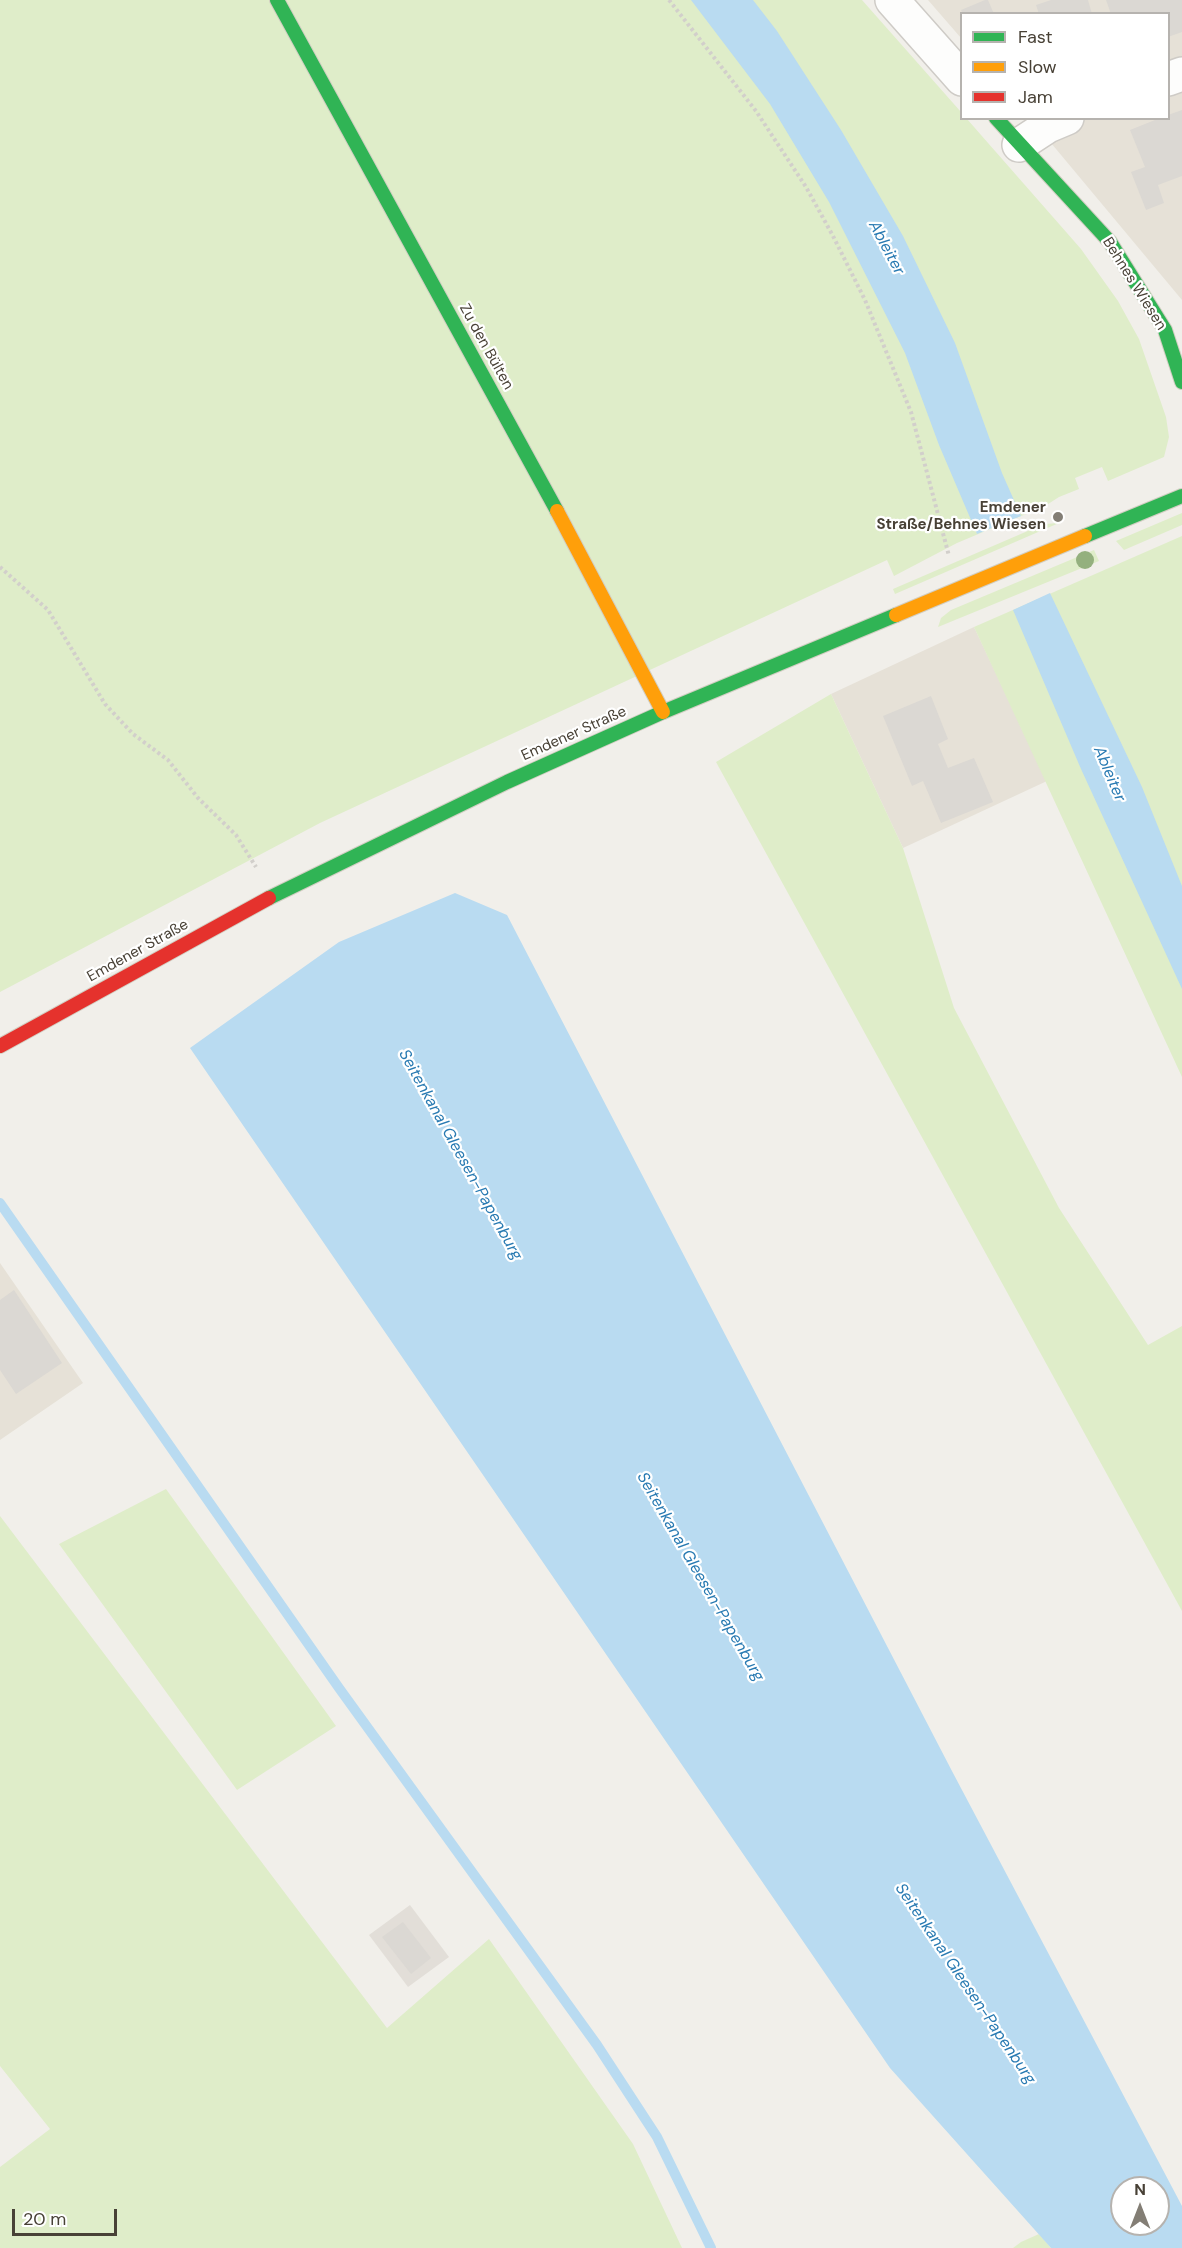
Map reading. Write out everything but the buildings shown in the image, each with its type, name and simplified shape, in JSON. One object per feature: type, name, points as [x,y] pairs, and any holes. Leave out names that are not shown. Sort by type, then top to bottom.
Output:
[{"type":"street","name":"Zu den Bülten","points":[[277,0],[539,477],[663,712]]},
{"type":"street","points":[[892,0],[960,77]]},
{"type":"street","name":"Behnes Wiesen","points":[[998,120],[1110,242],[1165,330],[1182,382]]},
{"type":"street","points":[[1019,145],[1048,126],[1062,120]]},
{"type":"street","name":"Emdener Straße","points":[[0,1046],[274,896],[507,782],[663,712],[1182,496]]},
{"type":"path","points":[[669,0],[756,111],[806,187],[860,289],[911,412],[950,558],[961,587]]},
{"type":"path","points":[[0,567],[48,610],[105,704],[133,734],[168,760],[198,798],[236,835],[274,896]]},
{"type":"shaded area","points":[[928,0],[1182,0],[1182,300],[1032,120],[1170,120],[1170,12],[960,12],[960,37]]},
{"type":"shaded area","points":[[974,627],[1047,781],[903,848],[831,694]]},
{"type":"shaded area","points":[[0,1263],[83,1383],[0,1440]]},
{"type":"shaded area","points":[[410,1905],[449,1957],[408,1987],[369,1935]]},
{"type":"green space","points":[[0,0],[862,0],[960,111],[960,120],[968,120],[1081,249],[1118,301],[1139,339],[1166,417],[1169,437],[1164,457],[1108,481],[1102,467],[1075,478],[1079,489],[957,543],[894,576],[887,560],[320,823],[0,992]]},
{"type":"green space","points":[[1182,513],[1182,525],[1124,550],[1116,541]]},
{"type":"green space","points":[[1059,523],[895,594],[893,589],[1044,524]]},
{"type":"green space","points":[[1182,536],[1182,1077],[974,627]]},
{"type":"green space","points":[[1094,550],[1099,561],[938,627],[941,618],[951,610]]},
{"type":"green space","points":[[831,694],[903,848],[954,1008],[1059,1208],[1148,1345],[1182,1326],[1182,1611],[716,762]]},
{"type":"green space","points":[[166,1489],[336,1726],[237,1790],[59,1544]]},
{"type":"green space","points":[[0,1516],[387,2028],[489,1939],[633,2144],[682,2248],[0,2248],[0,2167],[50,2129],[0,2066]]},
{"type":"green space","points":[[1039,2234],[1051,2248],[1013,2248],[1021,2242]]},
{"type":"water","name":"Ableiter","points":[[691,0],[753,0],[777,31],[841,130],[903,236],[955,343],[1002,473],[1021,516],[977,534],[939,445],[905,353],[829,202],[770,104]]},
{"type":"water","name":"Ableiter","points":[[1050,593],[1142,787],[1182,886],[1182,989],[1081,769],[1013,610]]},
{"type":"water","name":"Seitenkanal Gleesen-Papenburg","points":[[455,893],[507,915],[953,1773],[1166,2176],[1110,2176],[1110,2236],[1170,2236],[1170,2183],[1182,2206],[1182,2248],[1051,2248],[890,2068],[190,1048],[339,942]]},
{"type":"waterway","points":[[0,1203],[339,1688],[597,2045],[657,2137],[711,2248]]},
{"type":"traffic: fast","points":[[277,0],[557,511]]},
{"type":"traffic: fast","points":[[998,120],[1110,242],[1165,330],[1182,382]]},
{"type":"traffic: fast","points":[[1085,536],[1182,496]]},
{"type":"traffic: fast","points":[[269,898],[507,782],[663,712],[896,615]]},
{"type":"traffic: slow","points":[[557,511],[663,712]]},
{"type":"traffic: slow","points":[[896,615],[1085,536]]},
{"type":"traffic: jam","points":[[0,1046],[269,898]]},
{"type":"place","name":"Emdener Straße/Behnes Wiesen","points":[[1058,517]]}]
